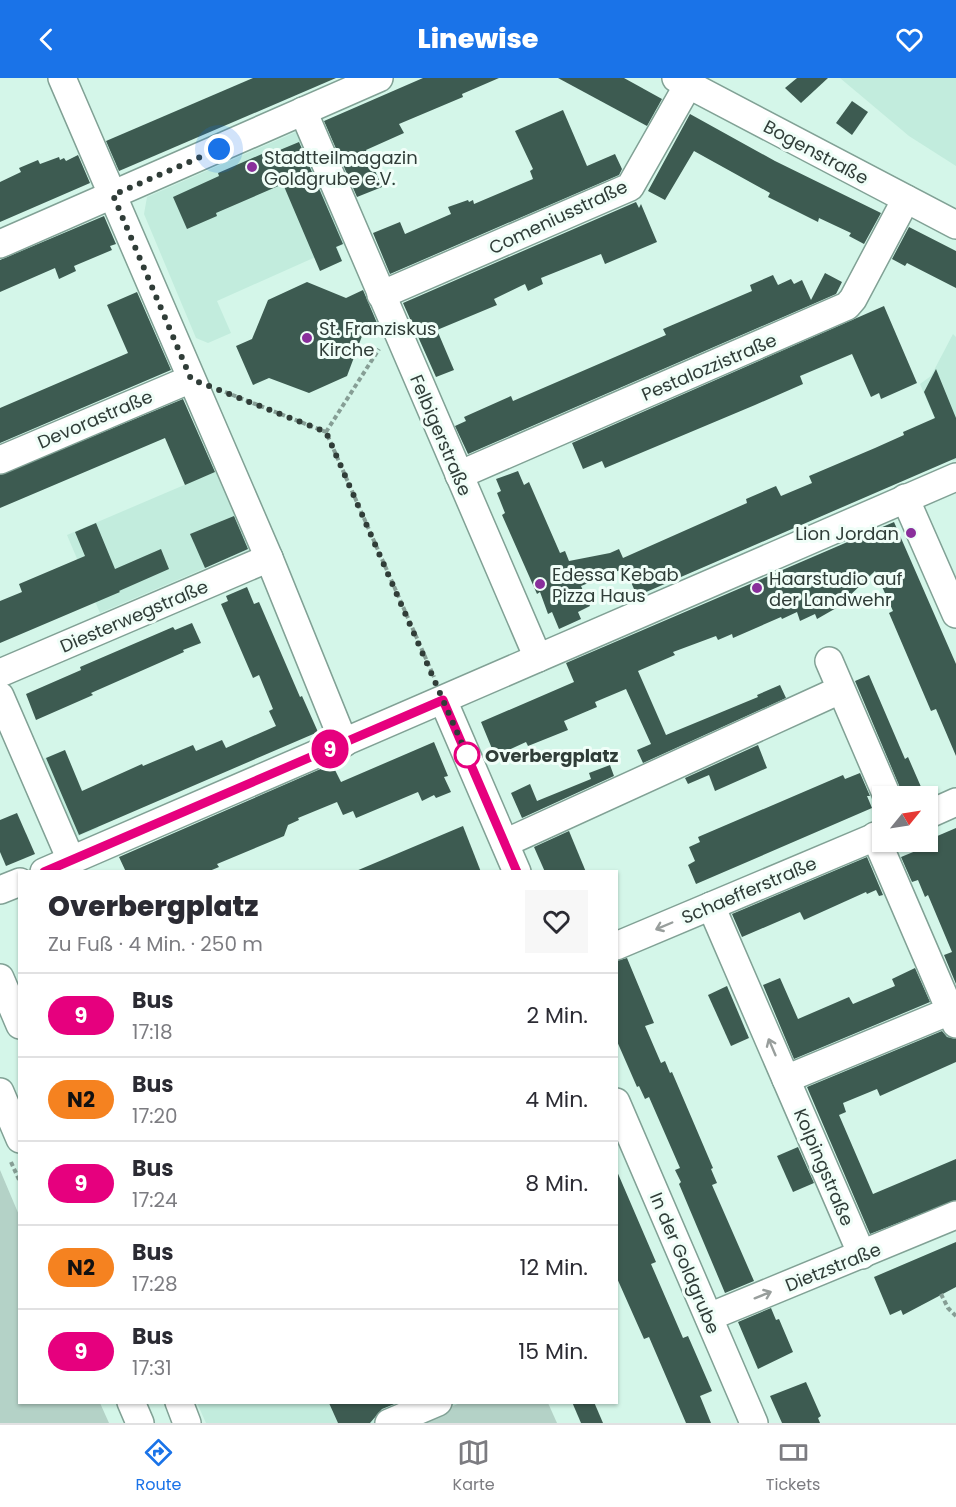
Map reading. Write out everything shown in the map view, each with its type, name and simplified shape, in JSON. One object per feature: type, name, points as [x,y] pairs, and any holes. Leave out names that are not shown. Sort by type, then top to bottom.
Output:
[{"type":"street","points":[[62,78],[269,558],[344,743]]},
{"type":"street","points":[[0,244],[379,78]]},
{"type":"street","name":"Bogenstraße","points":[[682,82],[956,225]]},
{"type":"street","name":"Comeniusstraße","points":[[381,295],[630,187],[682,82]]},
{"type":"street","name":"Felbigerstraße","points":[[303,111],[538,658]]},
{"type":"street","name":"Pestalozzistraße","points":[[459,475],[847,306],[853,299],[906,199]]},
{"type":"street","name":"Devorastraße","points":[[0,460],[191,379]]},
{"type":"street","points":[[49,870],[956,477]]},
{"type":"street","points":[[905,498],[956,614]]},
{"type":"street","name":"Diesterwegstraße","points":[[0,673],[269,558]]},
{"type":"street","points":[[829,661],[883,786]]},
{"type":"street","points":[[505,843],[829,695]]},
{"type":"street","points":[[0,696],[72,860]]},
{"type":"street","points":[[443,700],[516,870]]},
{"type":"street","points":[[938,810],[956,802]]},
{"type":"street","name":"Schaefferstraße","points":[[618,945],[872,838]]},
{"type":"street","points":[[786,1079],[953,1017],[886,852]]},
{"type":"street","points":[[0,890],[18,883]]},
{"type":"street","name":"Kolpingstraße","points":[[711,906],[862,1255]]},
{"type":"street","points":[[0,978],[18,1020]]},
{"type":"street","points":[[0,1092],[18,1134]]},
{"type":"street","name":"In der Goldgrube","points":[[618,1107],[754,1423]]},
{"type":"street","name":"Dietzstraße","points":[[709,1317],[956,1215]]},
{"type":"street","points":[[132,1404],[140,1423]]},
{"type":"street","points":[[180,1404],[187,1423]]},
{"type":"street","points":[[390,1423],[433,1404]]},
{"type":"path","points":[[326,432],[394,326]]},
{"type":"path","points":[[191,379],[326,432],[443,700]]},
{"type":"path","points":[[941,1294],[948,1308],[956,1316]]},
{"type":"shaded area","points":[[840,78],[956,78],[956,166],[909,136]]},
{"type":"shaded area","points":[[298,131],[346,243],[337,247],[342,261],[335,264],[329,251],[217,301],[231,333],[208,343],[196,338],[144,214],[147,197]]},
{"type":"shaded area","points":[[953,334],[956,337],[956,460],[953,461],[920,384],[931,376]]},
{"type":"shaded area","points":[[217,471],[250,549],[100,613],[67,535]]},
{"type":"shaded area","points":[[65,750],[98,828],[76,837],[43,759]]},
{"type":"shaded area","points":[[0,1170],[18,1213],[18,1404],[100,1404],[109,1423],[0,1423]]},
{"type":"shaded area","points":[[197,1404],[460,1404],[415,1423],[206,1423]]},
{"type":"shaded area","points":[[458,1404],[548,1404],[557,1423],[415,1423]]},
{"type":"building","points":[[253,78],[336,78],[119,171],[106,141]]},
{"type":"building","points":[[423,78],[499,78],[462,94],[463,97],[399,124],[404,133],[366,150],[382,187],[357,197],[324,121]]},
{"type":"building","points":[[558,78],[624,78],[662,99],[647,126]]},
{"type":"building","points":[[797,78],[828,78],[801,103],[785,88]]},
{"type":"building","points":[[852,101],[868,112],[852,135],[836,123]]},
{"type":"building","points":[[563,110],[587,166],[615,154],[622,169],[619,175],[390,274],[373,233],[400,222],[405,234],[451,214],[448,207],[468,200],[469,202],[473,200],[474,204],[533,179],[530,171],[533,169],[515,131]]},
{"type":"building","points":[[690,114],[775,161],[881,213],[864,244],[849,236],[851,233],[819,218],[818,222],[768,197],[770,193],[694,151],[665,200],[648,191]]},
{"type":"building","points":[[299,142],[343,244],[336,247],[342,261],[320,271],[283,184],[216,213],[217,216],[187,229],[173,197],[219,176],[218,173],[262,154],[263,157]]},
{"type":"building","points":[[78,155],[90,183],[0,222],[0,182],[21,172],[19,168],[38,160],[40,164],[59,157],[60,160],[64,158],[66,161]]},
{"type":"building","points":[[636,202],[639,208],[641,204],[657,242],[605,264],[601,254],[541,278],[543,284],[528,291],[525,284],[494,299],[497,305],[437,330],[454,370],[436,377],[403,303]]},
{"type":"building","points":[[104,216],[116,244],[110,246],[112,250],[74,266],[76,271],[59,279],[55,268],[0,292],[0,260]]},
{"type":"building","points":[[909,227],[956,251],[956,288],[907,263],[905,266],[892,259]]},
{"type":"building","points":[[825,273],[842,282],[836,294],[468,454],[455,426],[466,421],[464,417],[511,396],[513,401],[666,335],[663,329],[752,291],[750,285],[773,275],[778,285],[791,279],[794,284],[802,280],[811,300]]},
{"type":"building","name":"St. Franziskus Kirche","points":[[307,282],[346,298],[363,290],[380,330],[362,336],[347,376],[309,393],[269,378],[253,385],[236,346],[252,339],[268,300]]},
{"type":"building","points":[[137,292],[171,370],[0,443],[0,408],[128,353],[107,305]]},
{"type":"building","points":[[884,306],[917,383],[881,399],[879,393],[871,397],[852,354],[800,376],[803,384],[755,405],[605,468],[602,461],[583,469],[572,443]]},
{"type":"building","points":[[936,369],[956,418],[956,458],[637,596],[625,568],[581,586],[590,606],[578,612],[581,619],[559,629],[552,612],[548,614],[540,592],[537,594],[502,515],[505,513],[497,493],[501,491],[496,479],[518,471],[524,485],[529,482],[560,553],[565,551],[569,561],[619,549],[623,558],[747,503],[746,499],[776,486],[781,496],[812,483],[809,476],[904,435],[903,432],[935,418],[924,392]]},
{"type":"building","points":[[183,399],[215,472],[185,485],[165,438],[0,508],[0,475]]},
{"type":"building","points":[[234,516],[248,549],[205,568],[190,534]]},
{"type":"building","points":[[894,522],[956,664],[956,756],[936,709],[931,711],[889,613],[893,611],[875,571],[838,607],[817,619],[815,614],[800,621],[797,612],[733,638],[732,634],[718,640],[716,636],[673,652],[675,655],[638,671],[666,735],[758,697],[757,695],[780,685],[786,698],[643,763],[637,750],[651,744],[626,689],[595,702],[597,707],[564,721],[568,730],[528,746],[526,742],[495,756],[481,722],[574,682],[566,663]]},
{"type":"building","points":[[96,523],[115,569],[161,549],[169,569],[0,643],[0,601],[22,592],[19,584],[85,556],[75,532]]},
{"type":"building","points":[[247,587],[254,604],[259,602],[300,697],[302,696],[318,732],[79,835],[46,758],[65,750],[82,791],[142,764],[143,766],[193,745],[196,751],[222,740],[226,748],[276,726],[269,711],[273,709],[259,675],[253,678],[221,604],[228,601],[226,596]]},
{"type":"building","points":[[192,623],[201,643],[36,720],[26,694],[81,670],[80,667],[173,627],[175,630]]},
{"type":"building","points":[[869,675],[905,759],[908,757],[921,786],[899,786],[855,681]]},
{"type":"building","points":[[434,742],[448,776],[444,777],[451,792],[436,798],[434,795],[422,801],[418,792],[356,818],[353,811],[343,815],[337,802],[298,818],[299,820],[288,825],[284,836],[217,864],[219,867],[212,870],[125,870],[119,857],[332,764],[341,782]]},
{"type":"building","points":[[758,745],[767,768],[715,791],[709,775],[688,784],[685,778]]},
{"type":"building","points":[[610,765],[614,776],[522,818],[511,793],[530,784],[537,801],[591,779],[589,773]]},
{"type":"building","points":[[860,773],[870,796],[867,796],[872,808],[696,884],[688,865],[695,861],[689,847],[700,842],[698,837],[843,775],[845,779]]},
{"type":"building","points":[[17,813],[35,854],[6,866],[0,852],[0,820]]},
{"type":"building","points":[[463,826],[480,870],[358,870]]},
{"type":"building","points":[[956,828],[956,984],[944,955],[952,952],[928,895],[925,897],[918,880],[912,882],[901,857],[913,852],[938,852],[938,836]]},
{"type":"building","points":[[569,831],[585,870],[544,870],[534,847]]},
{"type":"building","points":[[867,857],[883,895],[879,896],[876,890],[867,894],[866,892],[804,920],[800,912],[742,937],[732,914]]},
{"type":"building","points":[[627,958],[654,1023],[645,1026],[661,1063],[665,1061],[670,1073],[672,1072],[713,1168],[711,1169],[717,1183],[712,1185],[754,1281],[725,1293],[679,1184],[681,1182],[675,1170],[680,1168],[649,1097],[645,1099],[639,1086],[637,1087],[618,1044],[618,960]]},
{"type":"building","points":[[915,968],[930,1002],[794,1059],[763,985],[780,978],[798,1019],[849,997],[853,1004],[895,986],[892,979]]},
{"type":"building","points":[[727,986],[749,1038],[731,1046],[708,995]]},
{"type":"building","points":[[942,1031],[947,1037],[956,1039],[956,1062],[880,1096],[877,1089],[843,1103],[846,1112],[839,1115],[873,1194],[956,1159],[956,1200],[870,1234],[807,1087]]},
{"type":"building","points":[[798,1147],[814,1183],[793,1192],[777,1156]]},
{"type":"building","points":[[618,1174],[656,1262],[651,1264],[683,1338],[688,1336],[712,1391],[700,1396],[711,1423],[686,1423],[649,1337],[644,1339],[618,1280]]},
{"type":"building","points":[[956,1242],[956,1287],[903,1315],[901,1310],[890,1315],[874,1277]]},
{"type":"building","points":[[771,1308],[776,1320],[779,1319],[793,1352],[758,1369],[738,1322]]},
{"type":"building","points":[[806,1382],[821,1416],[818,1418],[820,1423],[782,1423],[770,1396]]},
{"type":"building","points":[[329,1404],[394,1404],[382,1409],[370,1423],[338,1423]]},
{"type":"building","points":[[573,1404],[595,1404],[603,1423],[581,1423]]},
{"type":"bus line","name":"9","points":[[49,870],[443,700],[516,870]]},
{"type":"place","name":"Stadtteilmagazin Goldgrube e.V.","points":[[252,167]]},
{"type":"place","name":"St. Franziskus Kirche","points":[[307,338]]},
{"type":"place","name":"Lion Jordan","points":[[911,533]]},
{"type":"place","name":"Edessa Kebab Pizza Haus","points":[[540,584]]},
{"type":"place","name":"Haarstudio auf der Landwehr","points":[[757,588]]},
{"type":"place","name":"Overbergplatz","points":[[467,755]]},
{"type":"route","points":[[219,149],[113,195],[191,379],[326,432],[470,762],[467,755]]}]
